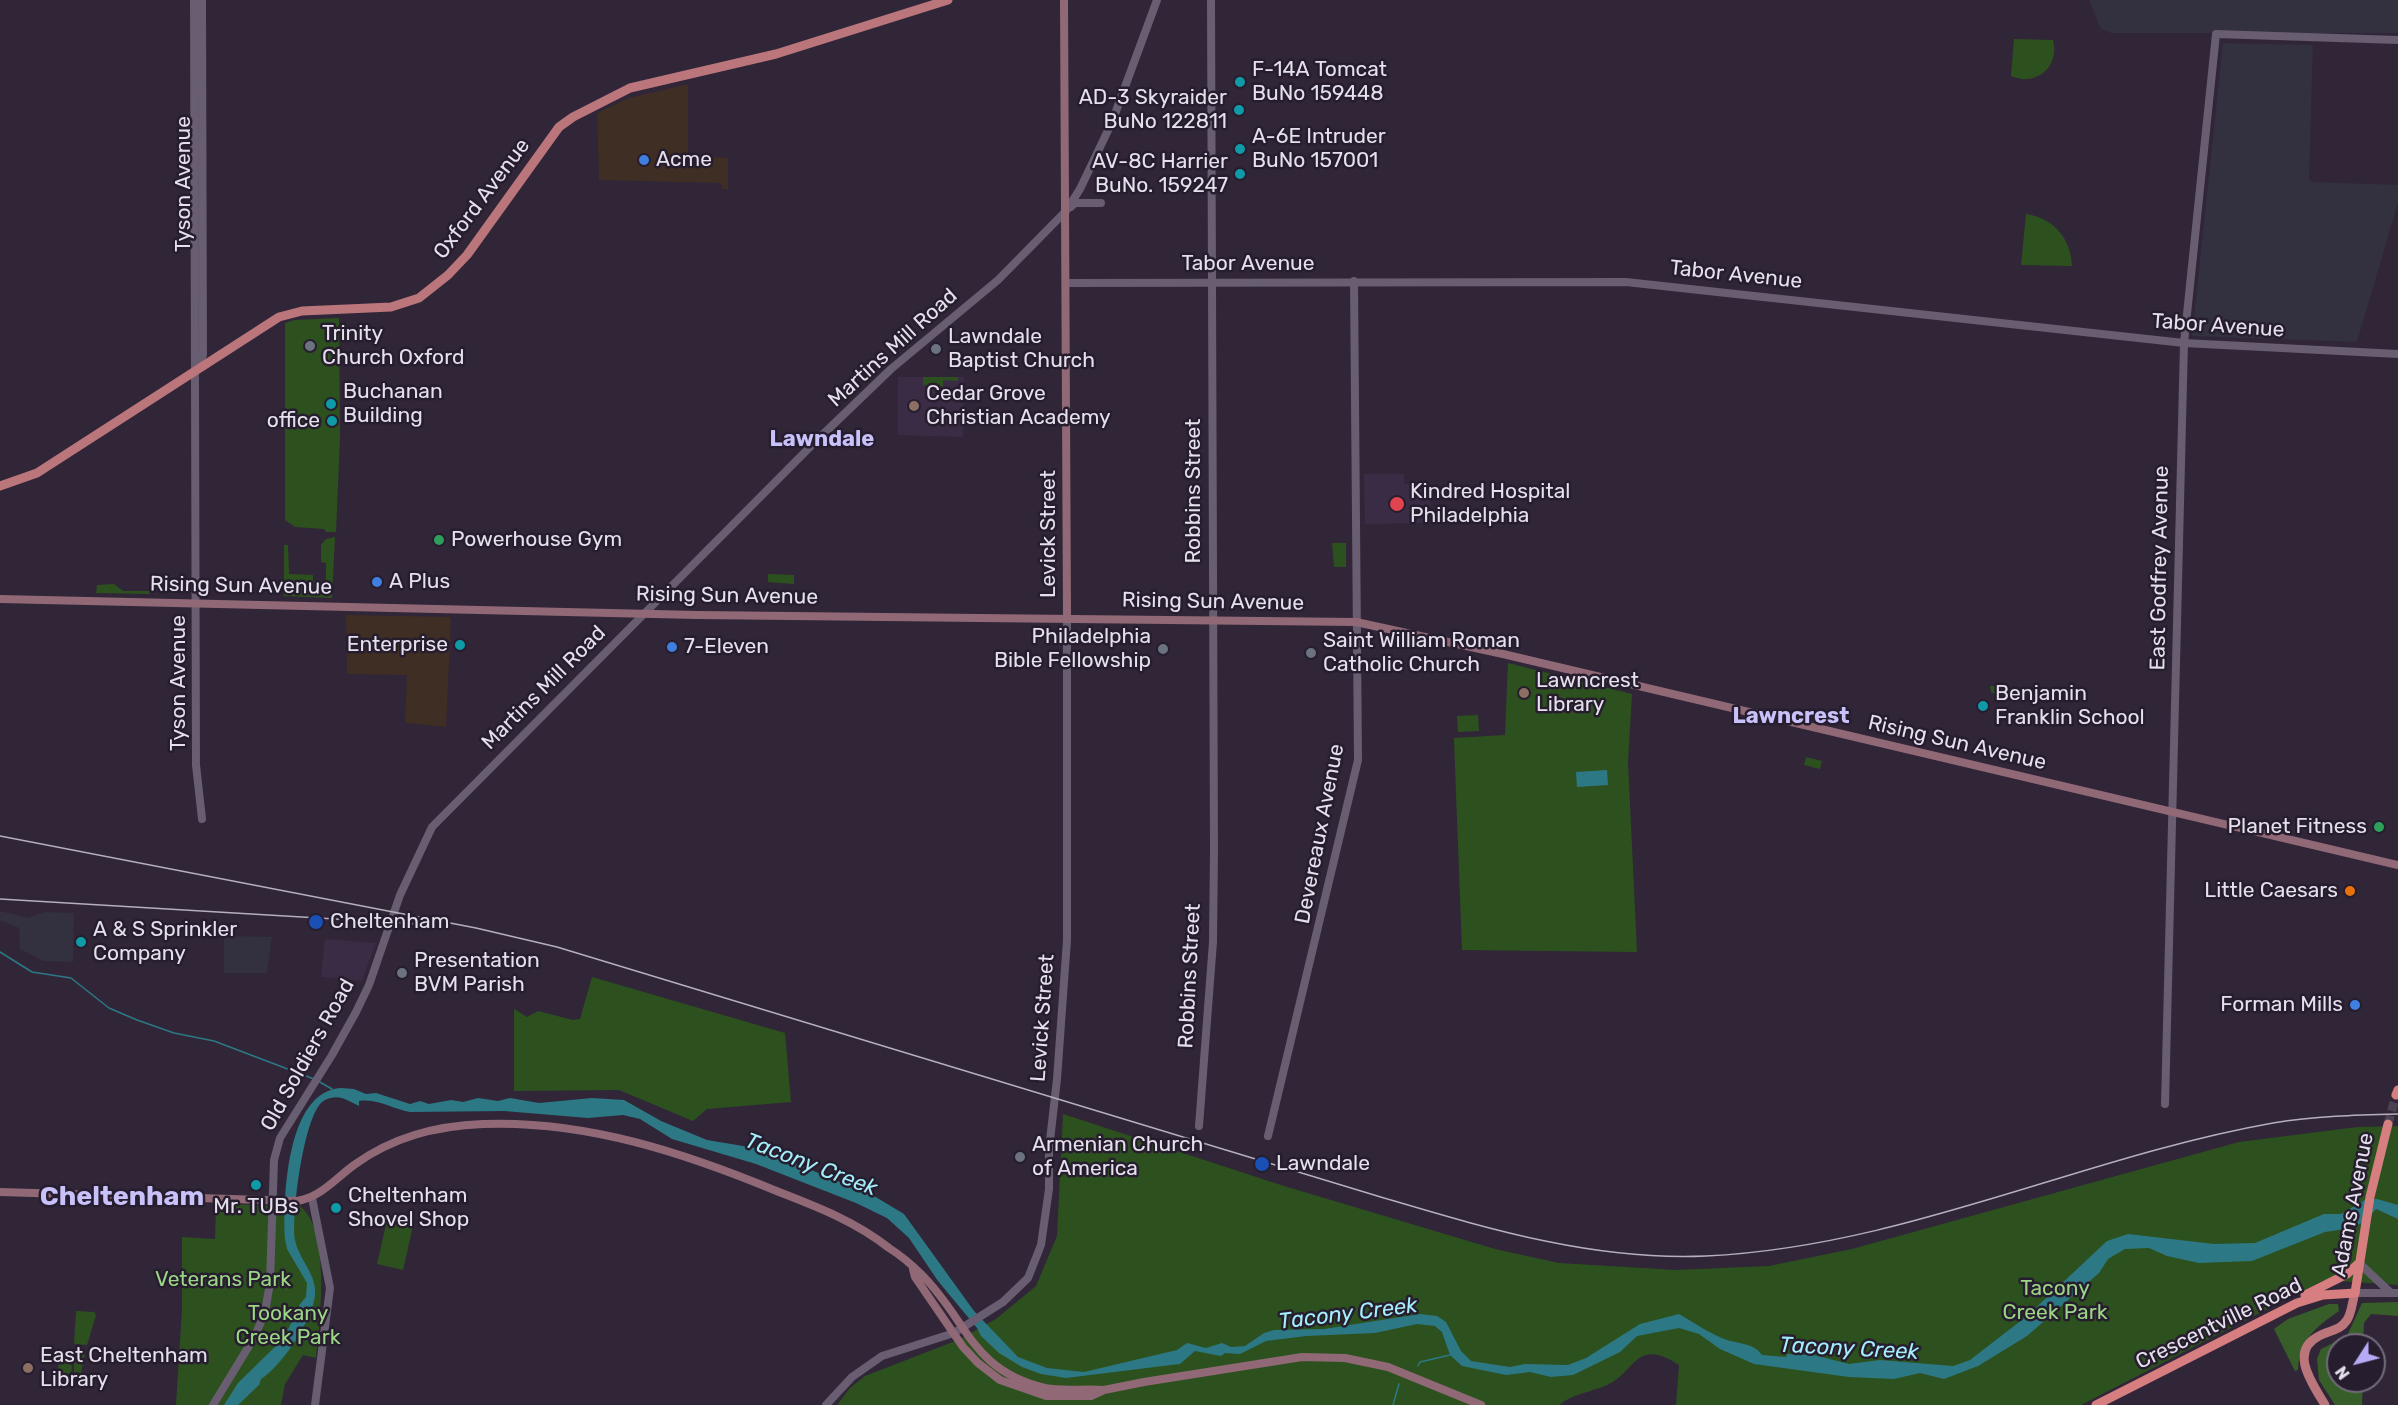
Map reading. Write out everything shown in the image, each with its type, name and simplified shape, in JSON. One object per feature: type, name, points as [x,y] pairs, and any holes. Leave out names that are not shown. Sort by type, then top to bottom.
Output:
[{"type":"highway","name":"Adams Avenue","points":[[2355,1293],[2370,1197],[2388,1124]]},
{"type":"highway","points":[[2259,1321],[2347,1274],[2359,1263]]},
{"type":"highway","name":"Crescentville Road","points":[[2097,1405],[2259,1321],[2315,1297],[2355,1293]]},
{"type":"main road","name":"Oxford Avenue","points":[[0,486],[37,473],[197,368],[292,312],[391,307],[419,298],[448,275],[467,255],[559,127],[573,117],[630,88],[776,54],[948,0]]},
{"type":"main road","name":"Levick Street","points":[[1064,0],[1067,618]]},
{"type":"main road","name":"Rising Sun Avenue","points":[[0,599],[645,613],[1356,622],[1503,654],[2398,865]]},
{"type":"main road","points":[[0,1192],[297,1201],[312,1198],[387,1144],[417,1133],[448,1126],[485,1124],[555,1127],[620,1137],[686,1155],[832,1213],[862,1229],[913,1269],[915,1277],[989,1361],[1009,1375],[1047,1388],[1104,1390],[1302,1357],[1334,1358],[1388,1367],[1481,1405]]},
{"type":"main road","points":[[2325,1405],[2306,1373],[2306,1355],[2315,1339],[2342,1326],[2348,1318],[2355,1293]]},
{"type":"main road","points":[[961,1329],[978,1363],[1000,1380],[1021,1389],[1065,1398],[1091,1396],[1104,1390]]},
{"type":"street","name":"Tyson Avenue","points":[[194,0],[198,34],[198,204],[202,355],[197,368],[197,786],[202,819]]},
{"type":"street","name":"Tyson Avenue","points":[[198,34],[202,0]]},
{"type":"street","name":"Martins Mill Road","points":[[400,896],[432,828],[891,369],[995,282],[1066,211],[1080,189],[1112,122],[1157,0]]},
{"type":"street","name":"Robbins Street","points":[[1199,1126],[1212,942],[1211,0]]},
{"type":"street","name":"East Godfrey Avenue","points":[[2165,1104],[2184,344],[2216,34],[2398,40]]},
{"type":"street","points":[[1066,211],[1076,203],[1101,203]]},
{"type":"street","name":"Tabor Avenue","points":[[1067,283],[1354,281],[1651,283],[2184,344],[2398,354]]},
{"type":"street","name":"Devereaux Avenue","points":[[1268,1136],[1358,760],[1354,281]]},
{"type":"street","name":"Levick Street","points":[[826,1405],[852,1377],[882,1356],[961,1329],[987,1314],[1028,1278],[1041,1245],[1049,1189],[1049,1149],[1055,1103],[1067,940],[1067,618]]},
{"type":"street","name":"Old Soldiers Road","points":[[213,1405],[255,1336],[265,1312],[270,1283],[274,1160],[277,1145],[321,1073],[369,985],[400,896]]},
{"type":"street","points":[[312,1198],[330,1288],[315,1405]]},
{"type":"street","points":[[2359,1263],[2395,1293]]},
{"type":"street","name":"Crescentville Road","points":[[2355,1293],[2395,1293]]},
{"type":"shaded area","points":[[2089,0],[2398,0],[2398,33],[2111,33],[2101,29]]},
{"type":"shaded area","points":[[2223,43],[2313,45],[2309,179],[2312,182],[2398,185],[2398,203],[2357,342],[2192,336]]},
{"type":"shaded area","points":[[688,84],[688,156],[728,158],[728,189],[722,189],[721,183],[599,180],[597,113],[629,98]]},
{"type":"shaded area","name":"Cedar Grove Christian Academy","points":[[898,377],[964,377],[963,437],[898,435]]},
{"type":"shaded area","name":"Kindred Hospital Philadelphia","points":[[1364,474],[1404,474],[1404,484],[1430,484],[1431,523],[1365,524]]},
{"type":"shaded area","points":[[346,615],[451,617],[446,727],[405,723],[407,675],[347,674]]},
{"type":"shaded area","points":[[0,911],[28,918],[44,912],[74,913],[73,962],[43,961],[20,949],[19,928],[0,920]]},
{"type":"shaded area","points":[[224,936],[272,937],[267,973],[224,973]]},
{"type":"shaded area","points":[[325,939],[376,943],[362,981],[321,977]]},
{"type":"green space","points":[[2014,39],[2053,40],[2053,59],[2044,72],[2029,79],[2011,76]]},
{"type":"green space","points":[[2026,214],[2045,220],[2059,231],[2068,247],[2072,266],[2021,265]]},
{"type":"green space","points":[[339,318],[340,437],[336,532],[326,532],[324,529],[295,527],[285,520],[285,323],[295,320]]},
{"type":"green space","points":[[923,377],[958,377],[958,381],[943,380],[943,386],[923,385]]},
{"type":"green space","points":[[335,537],[332,598],[284,596],[284,545],[288,545],[289,574],[313,575],[313,581],[326,582],[326,563],[321,562],[321,545],[326,539]]},
{"type":"green space","points":[[1332,543],[1346,543],[1346,567],[1334,567]]},
{"type":"green space","points":[[768,574],[794,575],[794,584],[768,582]]},
{"type":"green space","points":[[114,584],[123,591],[149,591],[150,594],[96,593],[97,585]]},
{"type":"green space","points":[[1508,663],[1632,694],[1628,762],[1637,952],[1462,950],[1454,738],[1505,735]]},
{"type":"green space","points":[[1990,686],[2009,686],[2008,694],[1999,697],[1991,692]]},
{"type":"green space","points":[[1478,715],[1479,731],[1458,732],[1457,716]]},
{"type":"green space","points":[[1806,757],[1822,761],[1820,769],[1804,765]]},
{"type":"green space","points":[[592,977],[785,1033],[791,1102],[707,1109],[693,1121],[619,1090],[514,1091],[514,1009],[527,1017],[538,1011],[573,1020],[580,1019]]},
{"type":"green space","name":"Tacony Creek Park","points":[[1063,1114],[1284,1186],[1495,1249],[1559,1263],[1676,1270],[1769,1266],[1852,1249],[2239,1142],[2358,1127],[2398,1126],[2398,1285],[2324,1280],[2081,1405],[1676,1405],[1679,1365],[1653,1354],[1644,1355],[1607,1385],[1559,1405],[837,1405],[850,1388],[865,1376],[958,1340],[996,1319],[1036,1286],[1057,1236]]},
{"type":"green space","points":[[216,1204],[300,1206],[310,1218],[316,1235],[320,1255],[321,1300],[316,1358],[303,1355],[285,1384],[281,1405],[176,1405],[182,1309],[182,1237],[215,1239]]},
{"type":"green space","points":[[387,1220],[413,1226],[403,1270],[377,1264]]},
{"type":"green space","points":[[2398,1302],[2398,1316],[2371,1314],[2364,1323],[2364,1333],[2348,1333],[2362,1303]]},
{"type":"green space","points":[[2329,1304],[2338,1304],[2339,1311],[2310,1335],[2302,1350],[2298,1370],[2295,1371],[2274,1329],[2288,1319]]},
{"type":"green space","points":[[76,1311],[94,1312],[96,1315],[87,1345],[74,1344]]},
{"type":"green space","points":[[2326,1346],[2326,1391],[2319,1380],[2317,1359],[2321,1349]]},
{"type":"green space","points":[[78,1349],[85,1354],[81,1373],[74,1372],[74,1354]]},
{"type":"green space","points":[[65,1361],[70,1363],[72,1368],[70,1373],[65,1375],[60,1373],[58,1368],[60,1363]]},
{"type":"green space","points":[[2327,1393],[2362,1393],[2362,1405],[2335,1405]]},
{"type":"water","points":[[1607,770],[1608,785],[1577,787],[1576,772]]},
{"type":"water","points":[[341,1088],[354,1089],[366,1094],[376,1093],[410,1104],[420,1101],[429,1104],[451,1100],[463,1102],[478,1098],[498,1101],[510,1098],[539,1103],[592,1098],[624,1100],[661,1121],[707,1140],[755,1148],[787,1160],[874,1196],[904,1214],[974,1311],[1018,1357],[1047,1368],[1084,1372],[1177,1350],[1187,1343],[1206,1348],[1222,1343],[1231,1347],[1245,1346],[1264,1333],[1274,1330],[1324,1329],[1420,1314],[1437,1316],[1446,1322],[1461,1351],[1471,1361],[1510,1367],[1525,1364],[1568,1365],[1586,1358],[1640,1324],[1679,1314],[1721,1338],[1751,1346],[1762,1355],[1786,1357],[1787,1354],[1814,1355],[1849,1364],[1880,1360],[1953,1366],[1970,1360],[2027,1316],[2107,1241],[2128,1234],[2214,1244],[2255,1243],[2324,1214],[2341,1214],[2365,1200],[2377,1199],[2398,1205],[2398,1219],[2376,1209],[2365,1221],[2352,1228],[2325,1232],[2252,1261],[2199,1263],[2167,1256],[2149,1248],[2125,1249],[2108,1259],[2099,1273],[2027,1336],[1978,1366],[1944,1379],[1920,1373],[1894,1379],[1849,1377],[1754,1364],[1720,1349],[1699,1334],[1679,1328],[1637,1336],[1620,1352],[1573,1375],[1551,1377],[1530,1372],[1506,1375],[1462,1366],[1450,1355],[1442,1332],[1435,1326],[1417,1324],[1375,1333],[1306,1336],[1266,1341],[1240,1354],[1225,1353],[1221,1356],[1195,1351],[1180,1364],[1066,1378],[1041,1374],[1022,1367],[999,1353],[981,1336],[938,1281],[909,1238],[887,1218],[856,1203],[756,1164],[672,1139],[640,1119],[623,1115],[588,1118],[504,1111],[410,1112],[366,1100],[359,1101],[359,1106],[343,1098],[335,1097],[325,1100],[311,1122],[297,1188],[295,1240],[315,1287],[313,1305],[303,1329],[278,1364],[238,1405],[224,1405],[238,1383],[284,1338],[300,1304],[306,1297],[307,1283],[287,1249],[285,1239],[287,1174],[299,1127],[309,1107],[323,1094]]},
{"type":"waterway","points":[[0,952],[32,972],[71,978],[109,1008],[137,1020],[174,1033],[214,1041],[314,1079]]},
{"type":"waterway","points":[[318,1081],[332,1089]]},
{"type":"waterway","points":[[1418,1366],[1420,1362],[1450,1355]]},
{"type":"waterway","points":[[1393,1405],[1399,1384]]},
{"type":"tunnel","points":[[2388,1124],[2396,1095]]},
{"type":"railway","points":[[0,836],[476,928],[557,947],[1423,1210],[1542,1240],[1623,1253],[1706,1256],[1779,1249],[1851,1236],[1921,1219],[2202,1138],[2289,1121],[2335,1116],[2398,1114]]},
{"type":"railway","points":[[0,899],[419,924]]},
{"type":"place","name":"F-14A Tomcat BuNo 159448","points":[[1240,82]]},
{"type":"place","name":"AD-3 Skyraider BuNo 122811","points":[[1239,110]]},
{"type":"place","name":"A-6E Intruder BuNo 157001","points":[[1240,149]]},
{"type":"place","name":"Acme","points":[[644,160]]},
{"type":"place","name":"AV-8C Harrier BuNo. 159247","points":[[1240,174]]},
{"type":"place","name":"Trinity Church Oxford","points":[[310,346]]},
{"type":"place","name":"Lawndale Baptist Church","points":[[936,349]]},
{"type":"place","name":"Buchanan Building","points":[[331,404]]},
{"type":"place","name":"Cedar Grove Christian Academy","points":[[914,406]]},
{"type":"place","name":"office","points":[[332,421]]},
{"type":"place","name":"Kindred Hospital Philadelphia","points":[[1397,504]]},
{"type":"place","name":"Powerhouse Gym","points":[[439,540]]},
{"type":"place","name":"A Plus","points":[[377,582]]},
{"type":"place","name":"Enterprise","points":[[460,645]]},
{"type":"place","name":"7-Eleven","points":[[672,647]]},
{"type":"place","name":"Philadelphia Bible Fellowship","points":[[1163,649]]},
{"type":"place","name":"Saint William Roman Catholic Church","points":[[1311,653]]},
{"type":"place","name":"Lawncrest Library","points":[[1524,693]]},
{"type":"place","name":"Benjamin Franklin School","points":[[1983,706]]},
{"type":"place","name":"Planet Fitness","points":[[2379,827]]},
{"type":"place","name":"Little Caesars","points":[[2350,891]]},
{"type":"place","name":"Cheltenham","points":[[316,922]]},
{"type":"place","name":"A & S Sprinkler Company","points":[[81,942]]},
{"type":"place","name":"Presentation BVM Parish","points":[[402,973]]},
{"type":"place","name":"Forman Mills","points":[[2355,1005]]},
{"type":"place","name":"Armenian Church of America","points":[[1020,1157]]},
{"type":"place","name":"Lawndale","points":[[1262,1164]]},
{"type":"place","name":"Mr. TUBs","points":[[256,1185]]},
{"type":"place","name":"Cheltenham Shovel Shop","points":[[336,1208]]},
{"type":"place","name":"East Cheltenham Library","points":[[28,1368]]},
{"type":"district","name":"Lawndale","points":[[822,440]]},
{"type":"district","name":"Lawncrest","points":[[1791,717]]},
{"type":"district","name":"Cheltenham","points":[[122,1197]]},
{"type":"water label","name":"Tacony Creek","points":[[811,1165]]},
{"type":"water label","name":"Tacony Creek","points":[[1348,1314]]},
{"type":"water label","name":"Tacony Creek","points":[[1849,1349]]},
{"type":"park label","name":"Veterans Park","points":[[223,1280]]},
{"type":"park label","name":"Tookany Creek Park","points":[[288,1326]]}]
